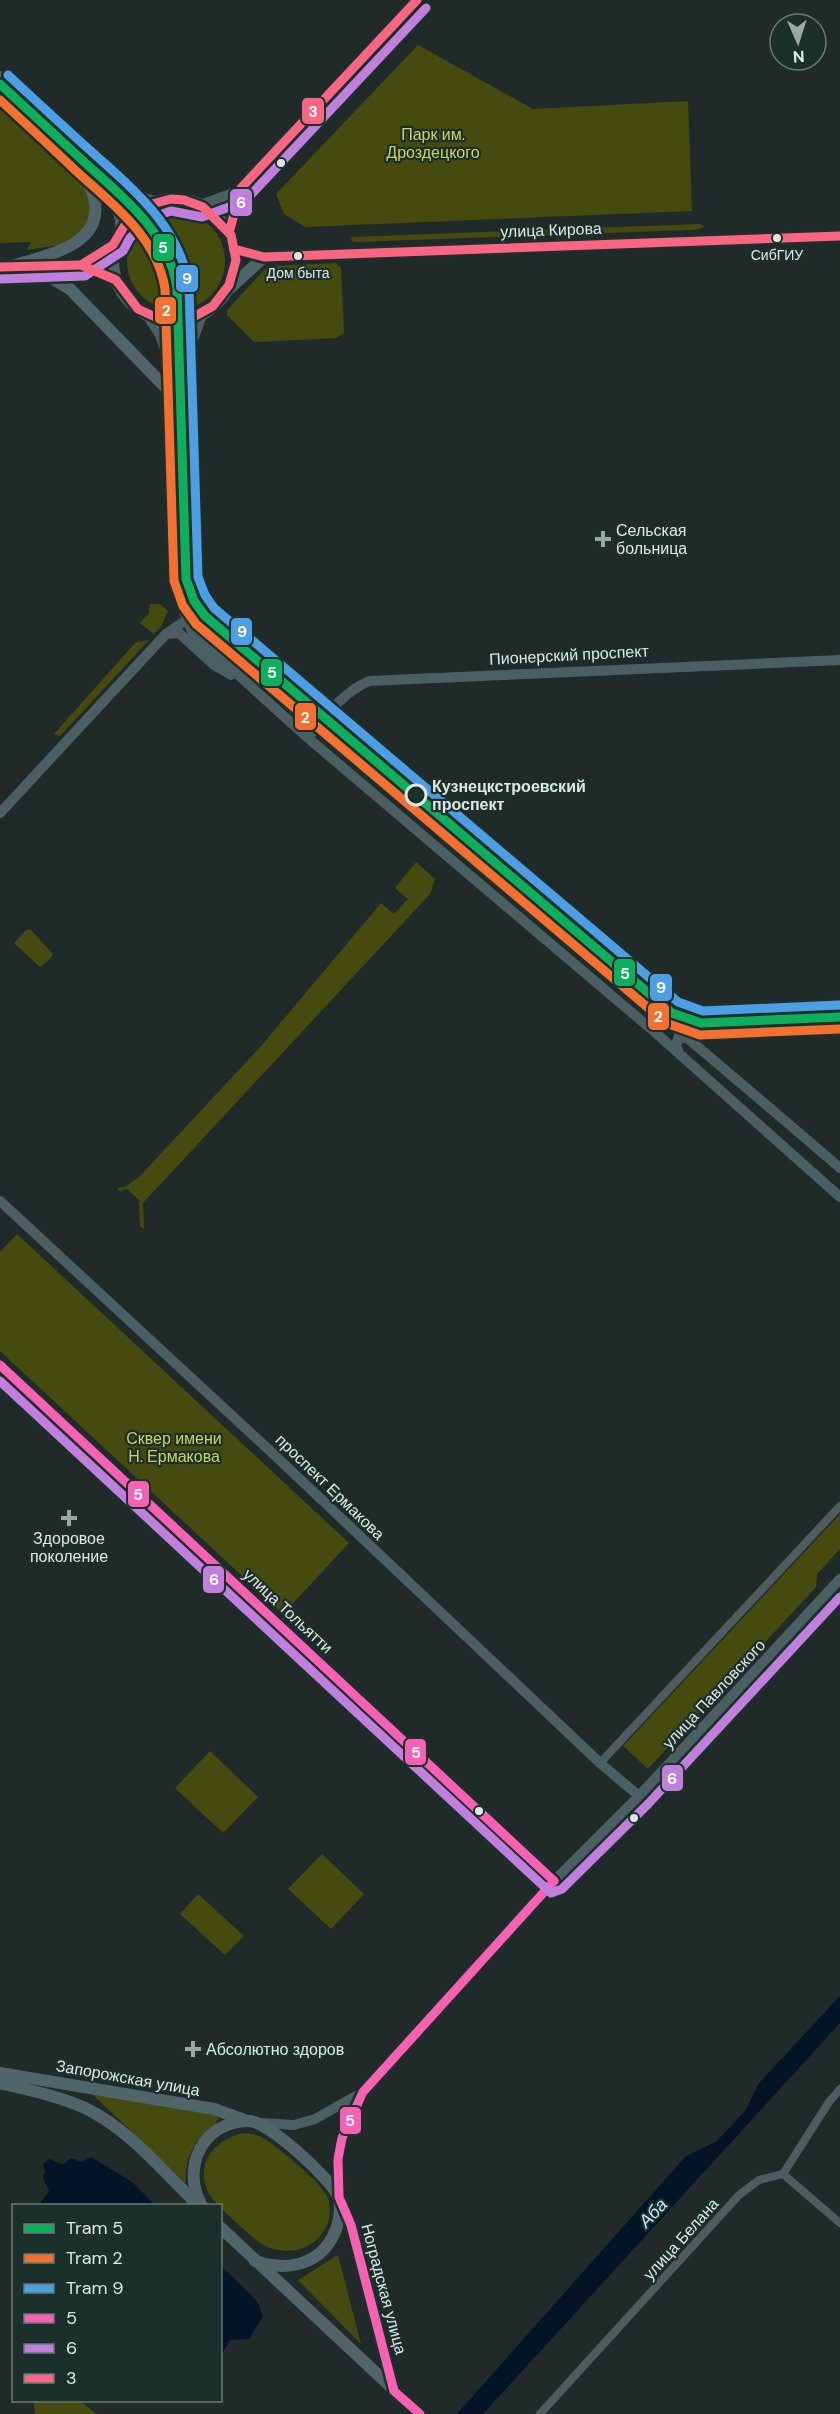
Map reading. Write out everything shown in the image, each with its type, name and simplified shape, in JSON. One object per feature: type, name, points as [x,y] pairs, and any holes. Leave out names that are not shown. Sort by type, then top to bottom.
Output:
[{"type":"main road","points":[[200,205],[239,191],[417,0]]},
{"type":"main road","points":[[0,76],[115,184],[132,194],[157,202]]},
{"type":"main road","points":[[0,98],[86,177],[118,210],[121,219],[113,261],[116,280],[123,294],[147,315],[174,321],[202,315],[216,305],[227,291],[264,257]]},
{"type":"main road","points":[[4,267],[69,246],[86,235],[95,222],[96,212],[95,201],[86,177]]},
{"type":"main road","points":[[229,233],[239,191]]},
{"type":"main road","points":[[81,265],[118,237],[138,212],[157,202],[180,199],[200,205],[217,217],[229,233],[235,263],[227,291]]},
{"type":"main road","name":"улица Кирова","points":[[234,249],[264,257],[840,236]]},
{"type":"main road","points":[[4,267],[81,265],[116,280]]},
{"type":"main road","points":[[4,267],[48,276],[70,289],[168,390]]},
{"type":"main road","points":[[147,315],[160,335],[166,352],[177,594],[175,617],[166,634]]},
{"type":"main road","points":[[0,813],[166,634],[186,620],[192,606],[195,590],[189,364],[194,333],[202,315]]},
{"type":"main road","points":[[195,590],[206,629]]},
{"type":"main road","points":[[177,594],[193,634],[309,738],[657,1034],[840,1197]]},
{"type":"main road","points":[[186,620],[206,629],[317,726],[840,1168]]},
{"type":"main road","points":[[166,634],[179,633],[214,665],[253,688]]},
{"type":"main road","name":"Пионерский проспект","points":[[309,738],[317,726],[357,686],[376,680],[840,660]]},
{"type":"main road","points":[[683,1058],[676,1046],[682,1036],[695,1024],[714,1016],[840,1011]]},
{"type":"main road","points":[[666,1020],[695,1024]]},
{"type":"main road","points":[[657,1034],[682,1036],[840,1028]]},
{"type":"main road","points":[[720,1065],[712,1055],[710,1048],[713,1040],[721,1034]]},
{"type":"main road","name":"проспект Ермакова","points":[[0,1201],[259,1440],[600,1763],[639,1796]]},
{"type":"main road","name":"улица Тольятти","points":[[0,1365],[554,1881]]},
{"type":"main road","name":"улица Павловского","points":[[339,2197],[338,2159],[342,2138],[363,2092],[554,1881],[639,1796],[840,1579]]},
{"type":"main road","name":"Запорожская улица","points":[[0,2073],[214,2109],[255,2122],[306,2160],[339,2197]]},
{"type":"main road","name":"Запорожская улица","points":[[0,2083],[57,2098],[99,2115],[118,2127],[200,2204]]},
{"type":"main road","name":"улица Павловского","points":[[255,2122],[294,2125],[315,2119],[363,2092]]},
{"type":"main road","points":[[200,2204],[192,2177],[194,2160],[200,2149],[219,2130],[255,2122]]},
{"type":"main road","points":[[255,2261],[268,2265],[288,2266],[308,2262],[326,2248],[335,2234],[339,2217],[339,2197]]},
{"type":"main road","name":"Ноградская улица","points":[[339,2197],[351,2225],[394,2391]]},
{"type":"main road","name":"Ноградская улица","points":[[222,2229],[419,2413]]},
{"type":"street","points":[[332,710],[690,1010],[714,1016]]},
{"type":"street","points":[[542,936],[552,924]]},
{"type":"street","points":[[600,1763],[840,1506]]},
{"type":"street","points":[[840,2089],[829,2102],[783,2174],[840,2223]]},
{"type":"street","name":"улица Белана","points":[[540,2414],[739,2195],[759,2180],[783,2174]]},
{"type":"green space","name":"Парк им. Дроздецкого","points":[[418,45],[533,109],[688,101],[692,211],[305,227],[284,214],[276,194]]},
{"type":"green space","points":[[0,106],[52,151],[79,178],[88,191],[92,201],[92,213],[85,228],[72,240],[27,250],[31,242],[0,243]]},
{"type":"green space","points":[[176,212],[195,216],[210,227],[221,242],[225,261],[221,280],[210,295],[195,306],[176,310],[157,306],[142,295],[131,280],[127,261],[131,242],[142,227],[157,216]]},
{"type":"green space","points":[[700,224],[704,226],[693,230],[356,242],[352,241],[351,237]]},
{"type":"green space","points":[[336,263],[341,268],[344,333],[336,338],[257,342],[253,341],[227,315],[227,310],[264,270],[271,266]]},
{"type":"green space","points":[[150,604],[160,604],[168,611],[161,627],[154,634],[140,623],[149,613]]},
{"type":"green space","points":[[149,640],[60,736],[54,734],[136,642]]},
{"type":"green space","points":[[441,805],[660,991],[661,996],[657,997],[653,994],[438,811]]},
{"type":"green space","points":[[416,862],[435,879],[430,894],[143,1203],[144,1229],[140,1226],[139,1200],[127,1189],[119,1191],[117,1188],[125,1187],[139,1177],[262,1045],[381,903],[394,914],[408,899],[395,888]]},
{"type":"green space","points":[[30,929],[53,954],[40,967],[14,943],[26,930]]},
{"type":"green space","name":"Сквер имени Н. Ермакова","points":[[17,1234],[349,1543],[283,1614],[0,1351],[0,1252]]},
{"type":"green space","points":[[840,1514],[840,1549],[817,1574],[816,1587],[648,1769],[623,1746]]},
{"type":"green space","points":[[210,1751],[258,1797],[223,1833],[175,1788]]},
{"type":"green space","points":[[322,1854],[364,1894],[331,1929],[288,1889]]},
{"type":"green space","points":[[198,1894],[244,1936],[225,1955],[180,1914]]},
{"type":"green space","points":[[91,2093],[214,2115],[218,2118],[214,2126],[198,2140],[191,2151],[187,2164],[186,2183]]},
{"type":"green space","points":[[243,2133],[259,2136],[268,2141],[308,2174],[324,2192],[330,2206],[328,2222],[320,2236],[310,2245],[288,2251],[266,2246],[223,2210],[222,2204],[218,2204],[210,2195],[204,2179],[206,2161],[217,2146]]},
{"type":"green space","points":[[338,2255],[361,2344],[298,2280]]},
{"type":"green space","points":[[33,2402],[81,2402],[97,2414],[35,2414]]},
{"type":"water","name":"Аба","points":[[840,1996],[840,2023],[483,2414],[457,2414],[686,2156],[716,2142],[745,2111],[759,2083]]},
{"type":"water","points":[[91,2157],[132,2182],[154,2204],[42,2204],[41,2202],[49,2191],[43,2178],[45,2171],[43,2164],[49,2159],[63,2165],[71,2158],[82,2162]]},
{"type":"water","points":[[222,2267],[257,2301],[263,2316],[249,2339],[230,2340],[222,2354]]},
{"type":"tram line","name":"9","points":[[8,75],[140,197],[154,212],[177,247],[189,288],[198,577],[205,595],[214,608],[678,1002],[703,1011],[839,1005]]},
{"type":"tram line","name":"5","points":[[0,84],[127,201],[153,231],[172,267],[177,288],[186,579],[194,601],[205,616],[672,1013],[701,1023],[840,1017]]},
{"type":"tram line","name":"2","points":[[0,100],[131,222],[153,253],[160,270],[165,289],[174,581],[183,606],[196,624],[666,1023],[700,1035],[840,1029]]},
{"type":"transit line","name":"3","points":[[229,233],[241,188],[417,0]]},
{"type":"transit line","name":"6","points":[[0,279],[85,276],[123,251],[130,238],[150,218],[171,211],[202,217],[245,201],[426,8]]},
{"type":"transit line","name":"3","points":[[171,199],[184,200],[203,207],[231,235],[236,260],[229,285],[213,306],[190,319],[164,321],[138,309],[116,280],[81,265],[113,245],[125,225],[141,209],[171,199]]},
{"type":"transit line","name":"3","points":[[234,249],[264,257],[840,236]]},
{"type":"transit line","name":"3","points":[[0,267],[81,265]]},
{"type":"transit line","name":"5","points":[[0,1365],[554,1881]]},
{"type":"transit line","name":"6","points":[[0,1381],[551,1893],[562,1889],[648,1804],[840,1597]]},
{"type":"transit line","name":"5","points":[[420,2414],[394,2391],[351,2225],[339,2197],[338,2159],[342,2138],[363,2092],[554,1881]]},
{"type":"place","name":"СибГИУ","points":[[777,238]]},
{"type":"place","name":"Дом быта","points":[[298,256]]},
{"type":"place","name":"Сельская больница","points":[[603,539]]},
{"type":"place","name":"Кузнецкстроевский проспект","points":[[416,795]]},
{"type":"place","name":"Здоровое поколение","points":[[69,1518]]},
{"type":"place","name":"Абсолютно здоров","points":[[193,2049]]}]
